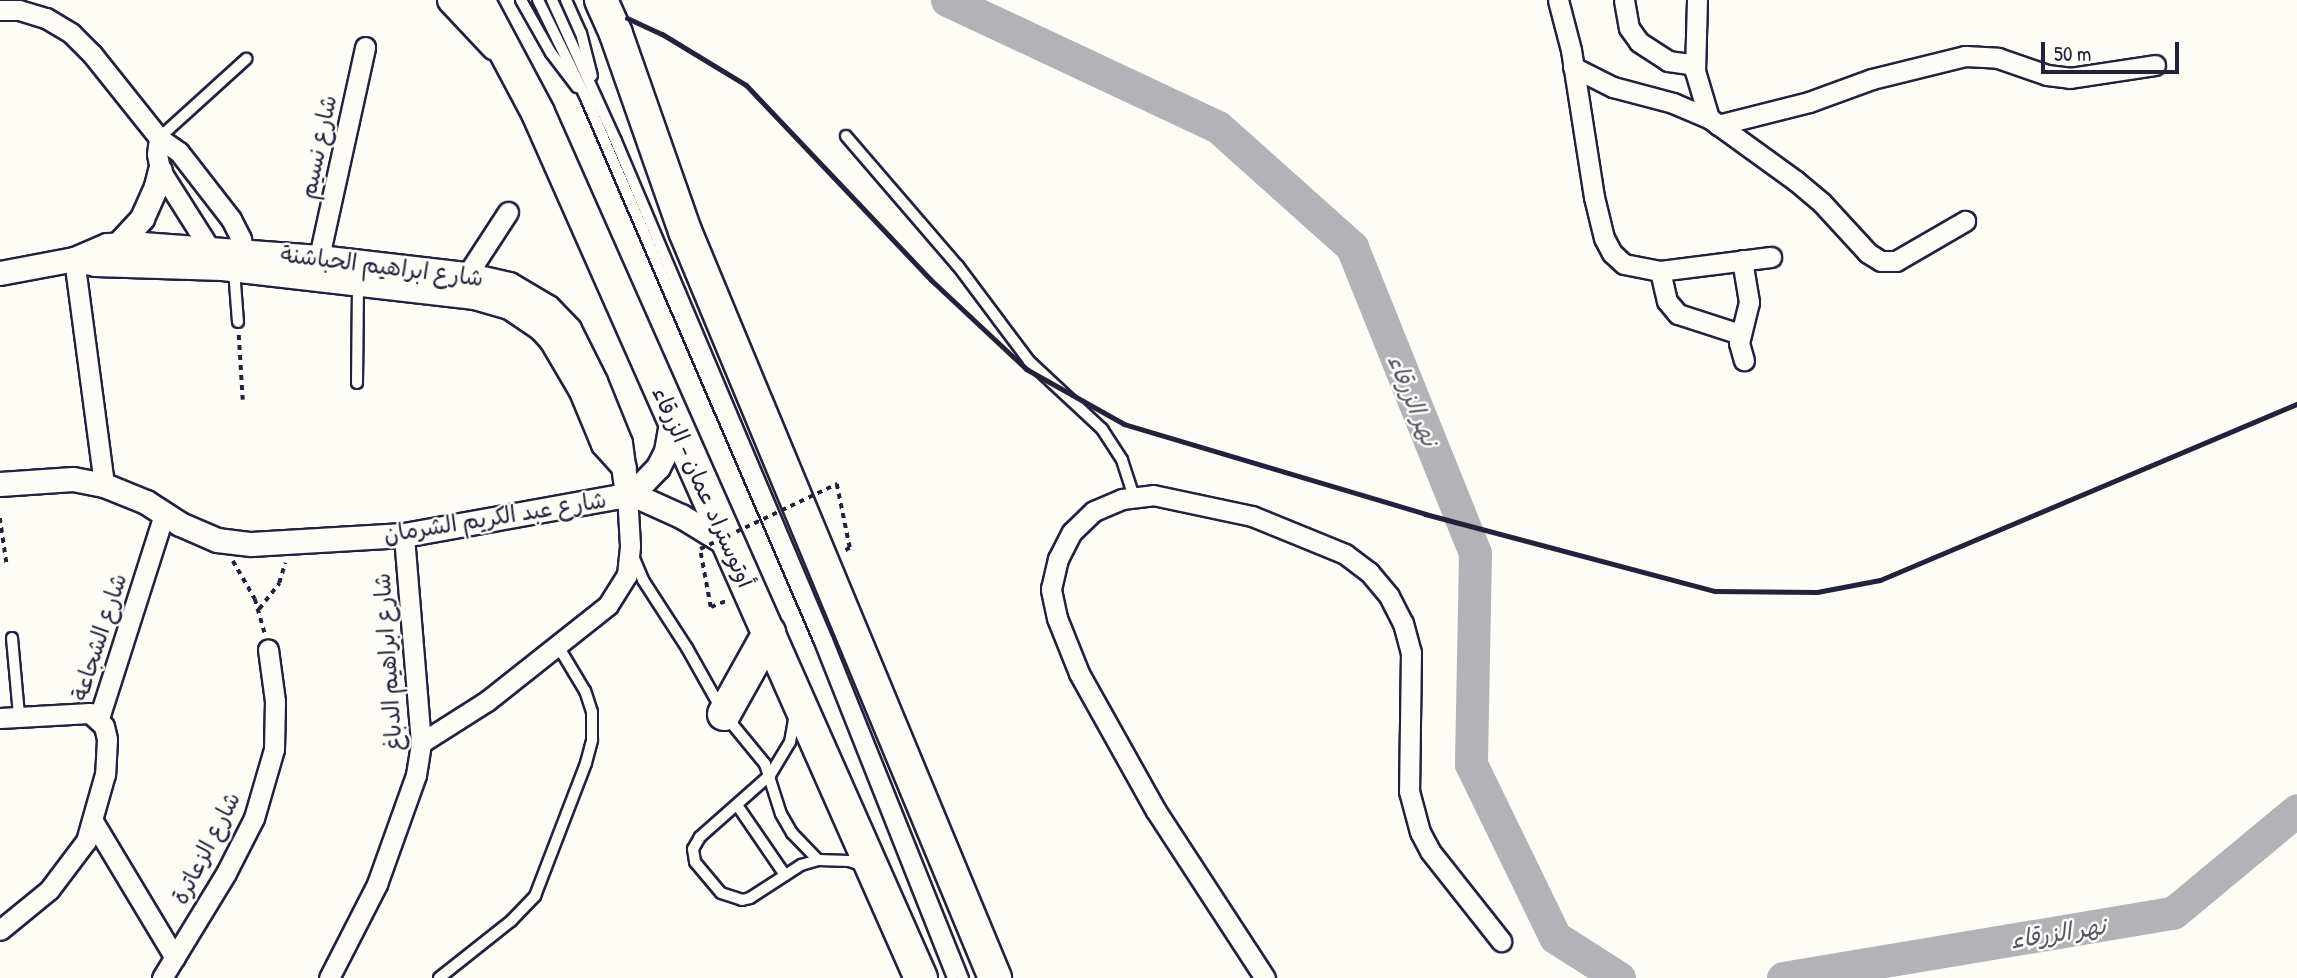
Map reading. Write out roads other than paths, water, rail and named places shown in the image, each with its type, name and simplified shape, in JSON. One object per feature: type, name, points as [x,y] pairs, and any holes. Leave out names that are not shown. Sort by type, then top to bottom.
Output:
[{"type":"highway","name":"أوتوستراد عمان - الزرقاء","points":[[478,0],[538,113],[672,416],[714,546],[769,633],[921,978]]},
{"type":"highway","points":[[601,0],[617,34],[685,231],[995,978]]},
{"type":"highway","points":[[724,714],[769,633]]},
{"type":"main road","points":[[451,0],[515,68]]},
{"type":"street","points":[[1558,0],[1604,238],[1624,264],[1660,271],[1771,257]]},
{"type":"street","points":[[1624,0],[1629,28],[1639,42],[1668,61],[1695,65]]},
{"type":"street","points":[[1697,0],[1695,65],[1701,99],[1714,121]]},
{"type":"street","points":[[0,10],[19,10],[46,18],[71,33],[159,138],[179,152],[208,188],[236,229],[237,265]]},
{"type":"street","name":"شارع نسيم","points":[[319,257],[365,47]]},
{"type":"street","points":[[1714,121],[1809,102],[1872,79],[1965,56],[1998,58],[2047,75],[2070,78],[2155,65]]},
{"type":"street","points":[[1573,67],[1613,86],[1673,103],[1714,121],[1796,181],[1822,203],[1868,253],[1881,261],[1896,261],[1965,221]]},
{"type":"street","points":[[159,138],[157,154],[160,170],[210,247]]},
{"type":"street","points":[[119,243],[146,210],[160,170]]},
{"type":"street","points":[[456,295],[465,274],[508,212]]},
{"type":"street","name":"شارع ابراهيم الحباشنة","points":[[0,272],[74,259],[95,248],[119,243],[210,247],[237,265],[358,285],[456,295],[509,307],[539,327],[567,365],[607,450],[625,468]]},
{"type":"street","name":"شارع ابراهيم الحباشنة","points":[[74,259],[95,264],[237,265],[319,257],[465,274],[493,279],[523,290],[548,307],[569,329],[620,443],[630,495]]},
{"type":"street","points":[[74,259],[104,485]]},
{"type":"street","points":[[1742,260],[1749,302],[1740,334],[1744,360]]},
{"type":"street","points":[[1660,271],[1667,301],[1678,314],[1740,334]]},
{"type":"street","points":[[421,743],[487,701],[608,605],[620,591],[627,575],[630,495],[652,474],[666,451],[672,416]]},
{"type":"street","name":"شارع عبد الكريم الشرمان","points":[[0,484],[74,479],[104,485],[146,502],[202,535],[251,544],[404,535],[630,495]]},
{"type":"street","points":[[630,495],[681,516],[714,546]]},
{"type":"street","points":[[1265,978],[1156,811],[1079,673],[1057,618],[1051,589],[1058,559],[1072,532],[1094,511],[1134,496],[1183,499],[1252,516],[1345,554],[1369,572],[1389,596],[1403,623],[1411,652],[1409,791],[1420,832],[1430,851],[1501,941]]},
{"type":"street","name":"شارع الشجاعة","points":[[9,717],[78,711],[99,718],[164,514]]},
{"type":"street","name":"شارع ابراهيم الدباغ","points":[[329,978],[377,884],[404,815],[421,743],[404,535]]},
{"type":"street","name":"شارع الزعاترة","points":[[162,978],[226,873],[254,818],[274,749],[275,701],[268,649]]},
{"type":"street","points":[[0,930],[49,890],[86,841],[94,823],[106,774],[107,739],[99,718]]},
{"type":"street","points":[[94,823],[174,958]]},
{"type":"lane","points":[[521,0],[551,53],[590,95]]},
{"type":"lane","points":[[538,0],[590,95],[827,640],[963,978]]},
{"type":"lane","points":[[552,0],[820,642],[953,978]]},
{"type":"lane","points":[[566,0],[586,51],[590,95]]},
{"type":"lane","points":[[159,138],[246,59]]},
{"type":"lane","points":[[846,136],[958,266],[1028,361],[1102,429],[1122,460],[1134,496]]},
{"type":"lane","points":[[237,265],[238,323]]},
{"type":"lane","points":[[357,383],[358,285]]},
{"type":"lane","points":[[630,545],[643,580],[693,657],[724,714],[770,775],[781,814],[792,834],[818,860]]},
{"type":"lane","points":[[9,717],[12,638]]},
{"type":"lane","points":[[439,978],[511,921],[535,896],[586,764],[592,740],[592,712],[585,691],[558,646]]},
{"type":"lane","points":[[798,700],[789,742],[770,775],[696,842],[695,862],[722,893],[735,899],[750,898],[785,875],[818,860],[849,861],[875,870]]},
{"type":"lane","points":[[737,805],[785,875]]},
{"type":"waterway","name":"نهر الزرقاء","points":[[947,0],[1218,127],[1352,247],[1475,553],[1471,764],[1555,937],[1619,978]]},
{"type":"waterway","name":"نهر الزرقاء","points":[[1783,978],[2173,913],[2297,810]]},
{"type":"railway","points":[[627,18],[662,34],[746,85],[931,280],[1026,369],[1124,424],[1425,514],[1715,591],[1817,592],[1880,580],[2297,404]]}]
